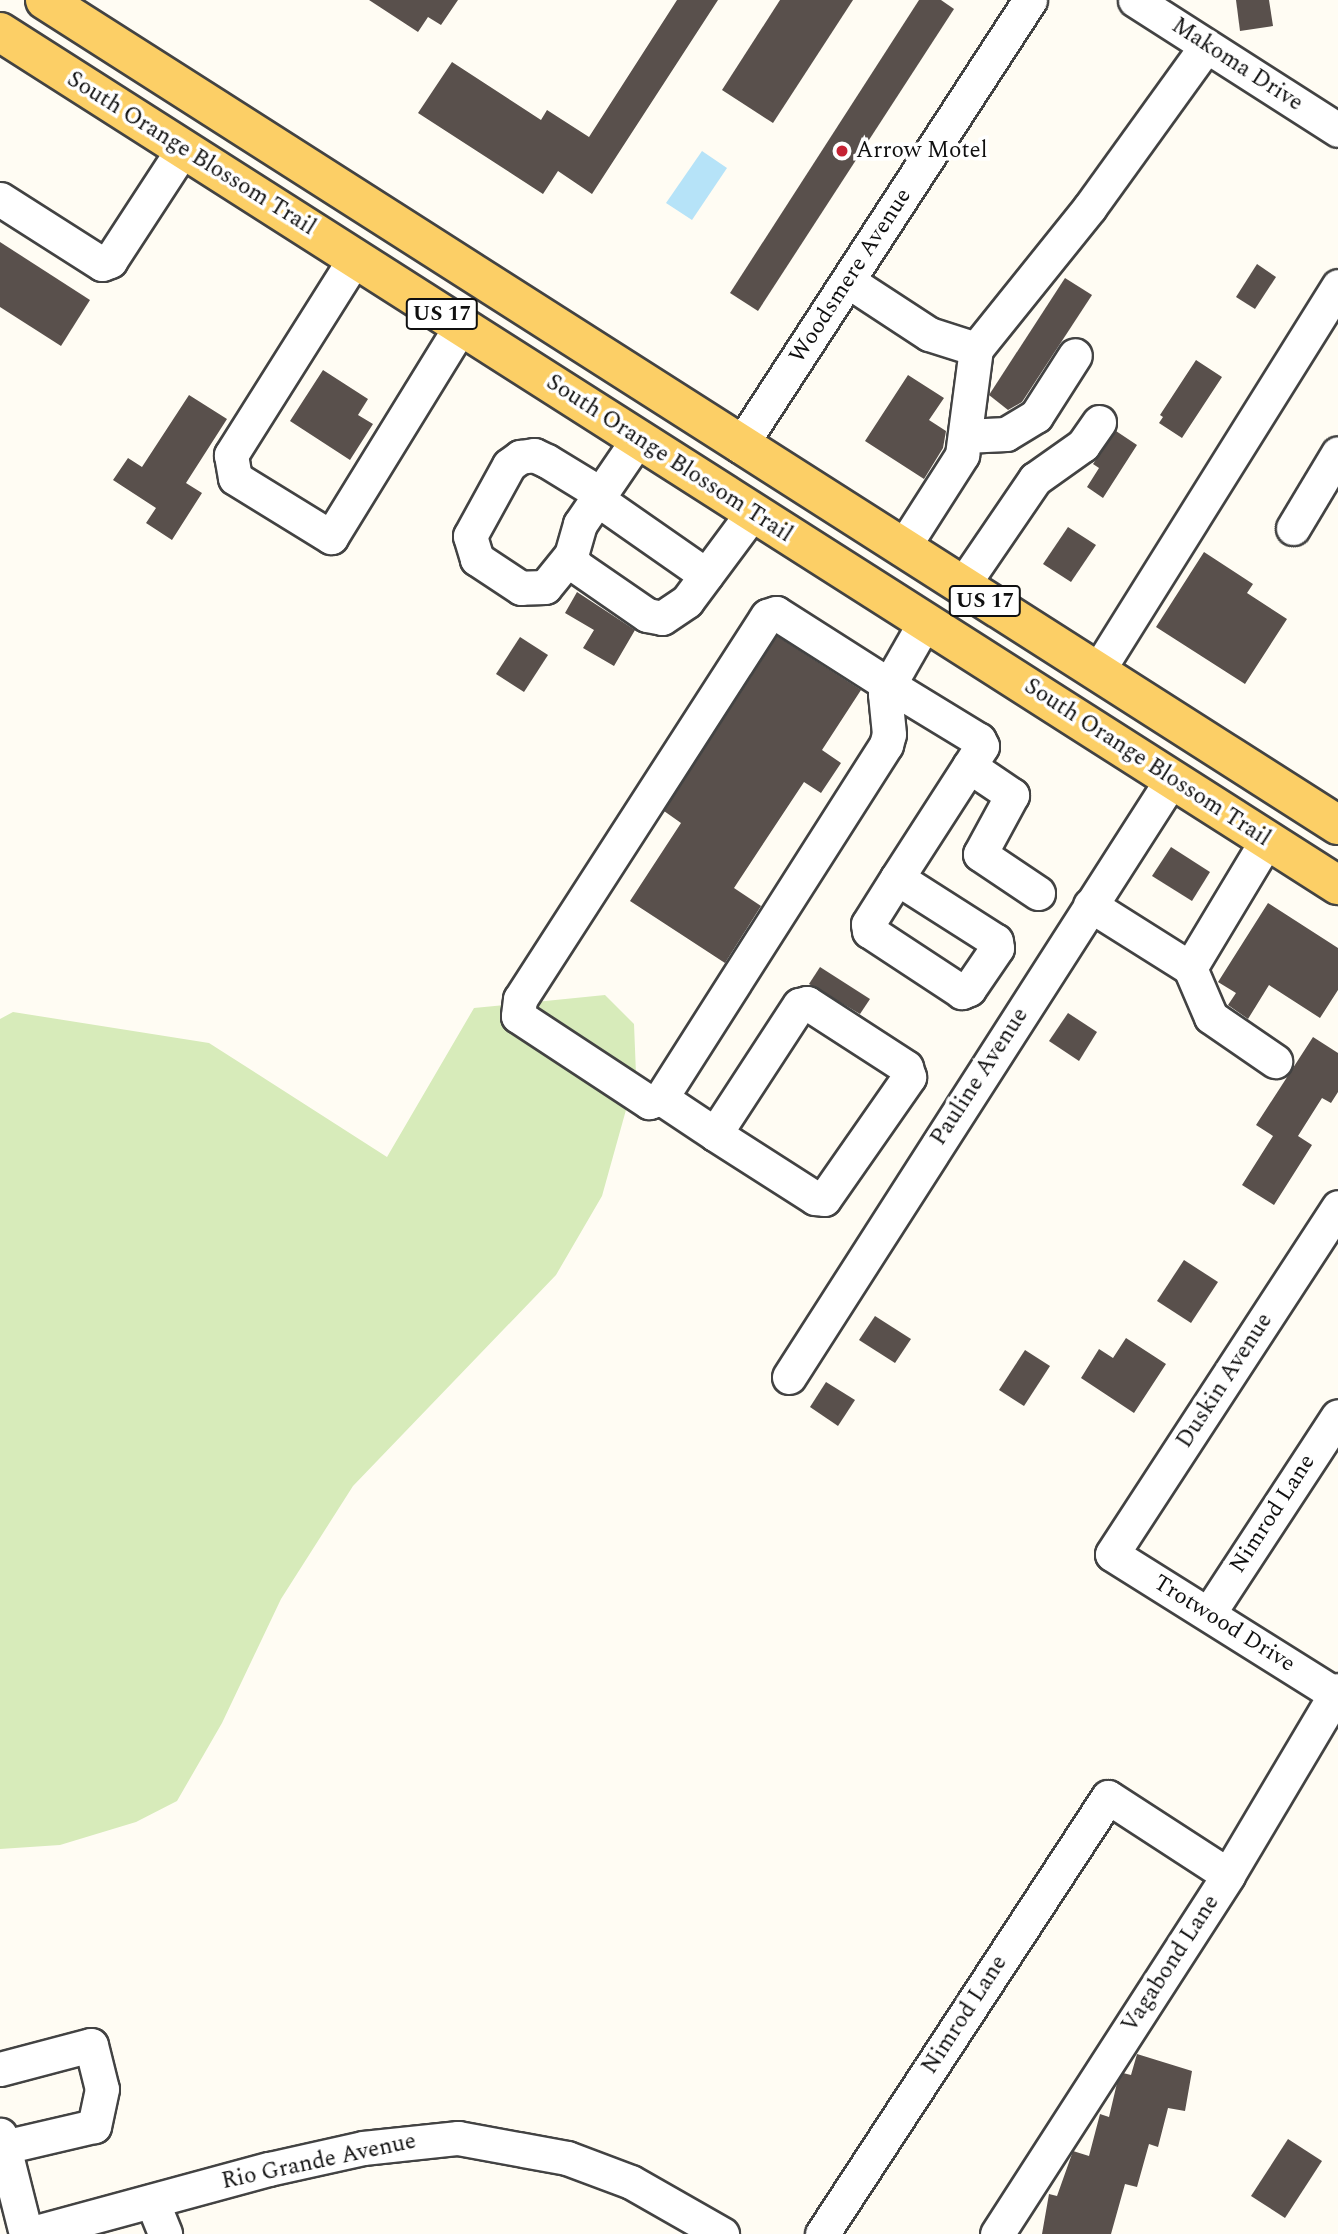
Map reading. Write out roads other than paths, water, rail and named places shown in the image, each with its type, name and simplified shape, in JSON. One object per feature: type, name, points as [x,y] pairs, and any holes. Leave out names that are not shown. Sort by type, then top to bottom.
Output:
[{"type":"main road","points":[[3,40],[20,0]]},
{"type":"main road","name":"US 17","points":[[45,0],[740,446],[1338,825]]},
{"type":"main road","name":"South Orange Blossom Trail","points":[[3,40],[183,149],[1338,885]]},
{"type":"main road","points":[[1074,716],[1108,724],[1134,724],[1158,711]]},
{"type":"main road","points":[[1172,779],[1195,770],[1264,778]]},
{"type":"street","name":"Woodsmere Avenue","points":[[740,446],[1030,0]]},
{"type":"street","name":"Makoma Drive","points":[[1135,0],[1338,130]]},
{"type":"street","points":[[902,549],[962,456],[976,349],[1090,207],[1206,46]]},
{"type":"street","points":[[0,199],[102,264],[110,261],[183,149]]},
{"type":"street","points":[[355,258],[231,455],[235,478],[331,537],[461,326]]},
{"type":"street","points":[[848,281],[929,334],[976,349]]},
{"type":"street","points":[[1097,672],[1338,286]]},
{"type":"street","points":[[965,436],[1006,434],[1036,416],[1075,355]]},
{"type":"street","points":[[962,586],[1035,479],[1083,445],[1099,422]]},
{"type":"street","points":[[638,439],[599,497],[580,524],[571,555],[545,587],[521,588],[477,559],[470,536],[509,465],[520,457],[534,455],[599,497],[706,575]]},
{"type":"street","points":[[1293,528],[1338,453]]},
{"type":"street","points":[[571,555],[576,566],[647,615],[662,618],[687,601],[752,512]]},
{"type":"street","points":[[897,878],[982,746],[979,740],[889,685],[776,613],[767,616],[520,999],[518,1016],[649,1102],[661,1098],[886,745],[889,734],[884,704],[889,685],[925,621]]},
{"type":"street","points":[[969,766],[1012,796],[979,854],[1038,893]]},
{"type":"street","name":"Pauline Avenue","points":[[789,1377],[1172,779]]},
{"type":"street","points":[[1190,968],[1267,840]]},
{"type":"street","points":[[1090,905],[1190,968],[1211,1017],[1275,1061]]},
{"type":"street","points":[[661,1098],[715,1134],[815,1198],[824,1199],[909,1077],[906,1067],[807,1003],[799,1005],[715,1134]]},
{"type":"street","name":"Duskin Avenue","points":[[1112,1554],[1338,1207]]},
{"type":"street","name":"Nimrod Lane","points":[[1209,1613],[1338,1416]]},
{"type":"street","name":"Trotwood Drive","points":[[1112,1554],[1336,1692]]},
{"type":"street","name":"Vagabond Lane","points":[[997,2234],[1228,1875],[1336,1692]]},
{"type":"street","name":"Nimrod Lane","points":[[822,2234],[1108,1797],[1228,1875]]},
{"type":"street","points":[[0,2069],[91,2045],[102,2089],[94,2126],[1,2144],[27,2234]]},
{"type":"street","name":"Rio Grande Avenue","points":[[27,2234],[134,2215],[363,2148],[458,2138],[567,2158],[631,2182],[722,2234]]},
{"type":"street","points":[[134,2215],[164,2234]]},
{"type":"water","points":[[702,151],[727,168],[692,220],[666,203]]},
{"type":"place","name":"Arrow Motel","points":[[842,151]]}]
